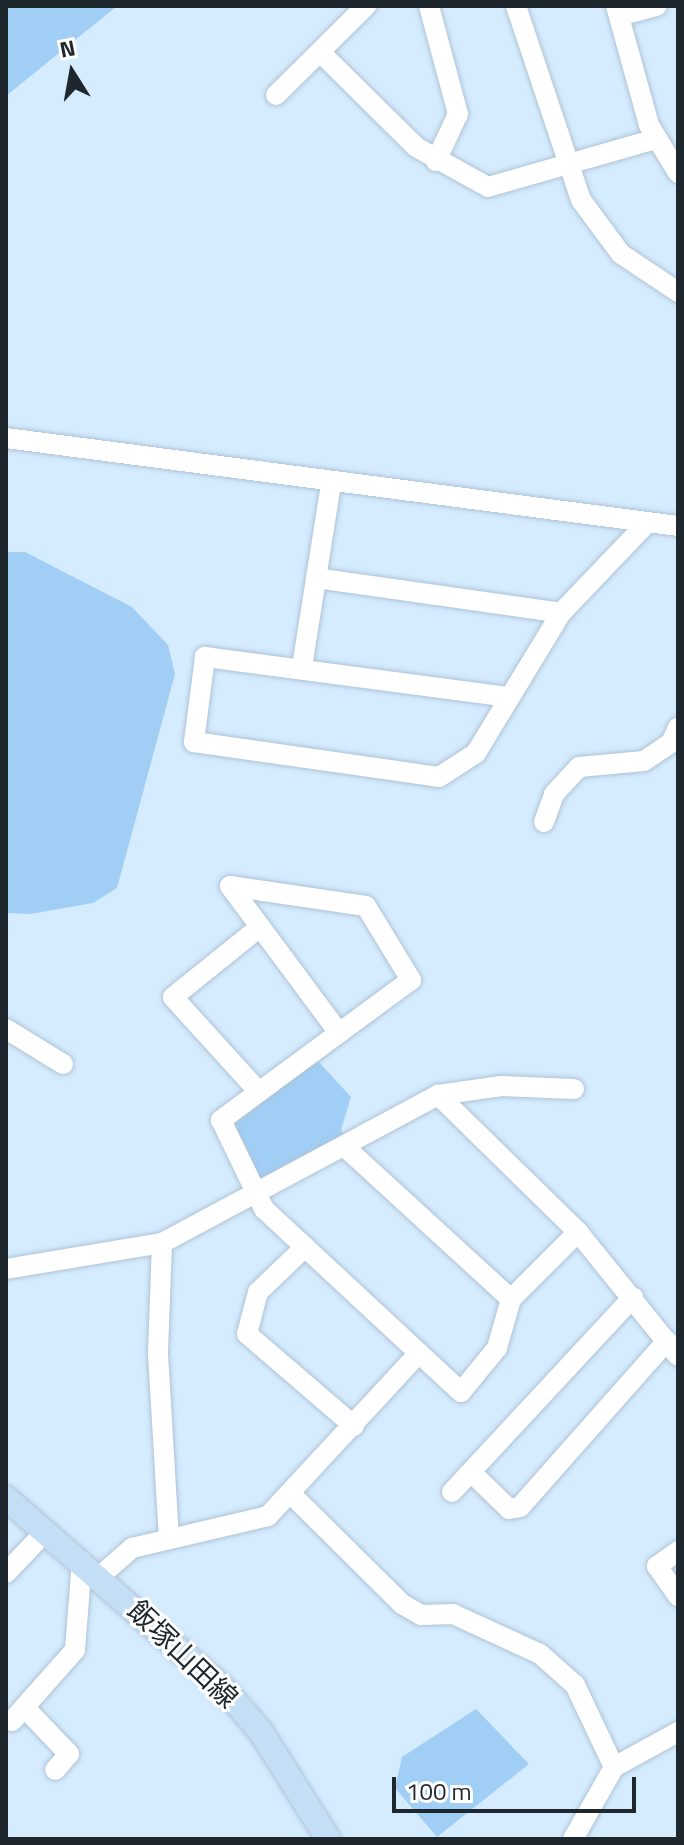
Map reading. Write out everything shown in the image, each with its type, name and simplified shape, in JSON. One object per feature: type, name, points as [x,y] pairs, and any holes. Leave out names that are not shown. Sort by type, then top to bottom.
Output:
[{"type":"main road","name":"飯塚山田線","points":[[6,1498],[91,1568],[223,1688],[261,1732],[328,1839]]},
{"type":"street","points":[[276,95],[366,6]]},
{"type":"street","points":[[429,6],[458,114],[436,161]]},
{"type":"street","points":[[516,6],[565,167],[600,230],[678,292]]},
{"type":"street","points":[[657,6],[617,11],[655,139],[678,173]]},
{"type":"street","points":[[320,52],[436,161],[488,187],[655,139]]},
{"type":"street","points":[[6,438],[331,483],[678,526]]},
{"type":"street","points":[[302,667],[331,483]]},
{"type":"street","points":[[509,697],[302,667],[205,657],[194,742],[439,777],[476,753],[561,613],[647,523]]},
{"type":"street","points":[[316,578],[561,613]]},
{"type":"street","points":[[544,822],[554,794],[579,767],[644,761],[671,743],[678,727]]},
{"type":"street","points":[[339,1033],[230,886],[366,906],[411,980],[221,1120],[258,1196],[305,1247],[461,1392],[497,1348],[511,1299],[578,1232]]},
{"type":"street","points":[[259,1092],[173,997],[260,927]]},
{"type":"street","points":[[6,1029],[63,1064]]},
{"type":"street","points":[[6,1269],[162,1243],[258,1196],[438,1095],[501,1086],[574,1089]]},
{"type":"street","points":[[438,1095],[578,1232],[672,1348],[520,1507],[509,1509],[471,1472]]},
{"type":"street","points":[[346,1148],[511,1299]]},
{"type":"street","points":[[162,1243],[158,1354],[169,1539]]},
{"type":"street","points":[[305,1247],[258,1292],[247,1334],[354,1426]]},
{"type":"street","points":[[452,1492],[633,1297]]},
{"type":"street","points":[[55,1770],[69,1754],[18,1714],[75,1650],[91,1568],[132,1548],[268,1516],[292,1495],[419,1353]]},
{"type":"street","points":[[292,1495],[402,1604],[421,1615],[453,1614],[540,1654],[575,1685],[614,1767]]},
{"type":"street","points":[[6,1573],[46,1531]]},
{"type":"street","points":[[678,1551],[657,1566],[678,1596]]},
{"type":"street","points":[[573,1839],[614,1767],[678,1732]]},
{"type":"shaded area","points":[[6,6],[117,6],[6,96]]},
{"type":"shaded area","points":[[6,552],[25,552],[132,607],[168,645],[175,674],[117,888],[93,903],[30,914],[6,913]]},
{"type":"shaded area","points":[[317,1060],[351,1097],[341,1130],[346,1138],[257,1184],[230,1127]]},
{"type":"shaded area","points":[[476,1709],[529,1764],[437,1837],[395,1788],[402,1757]]}]
